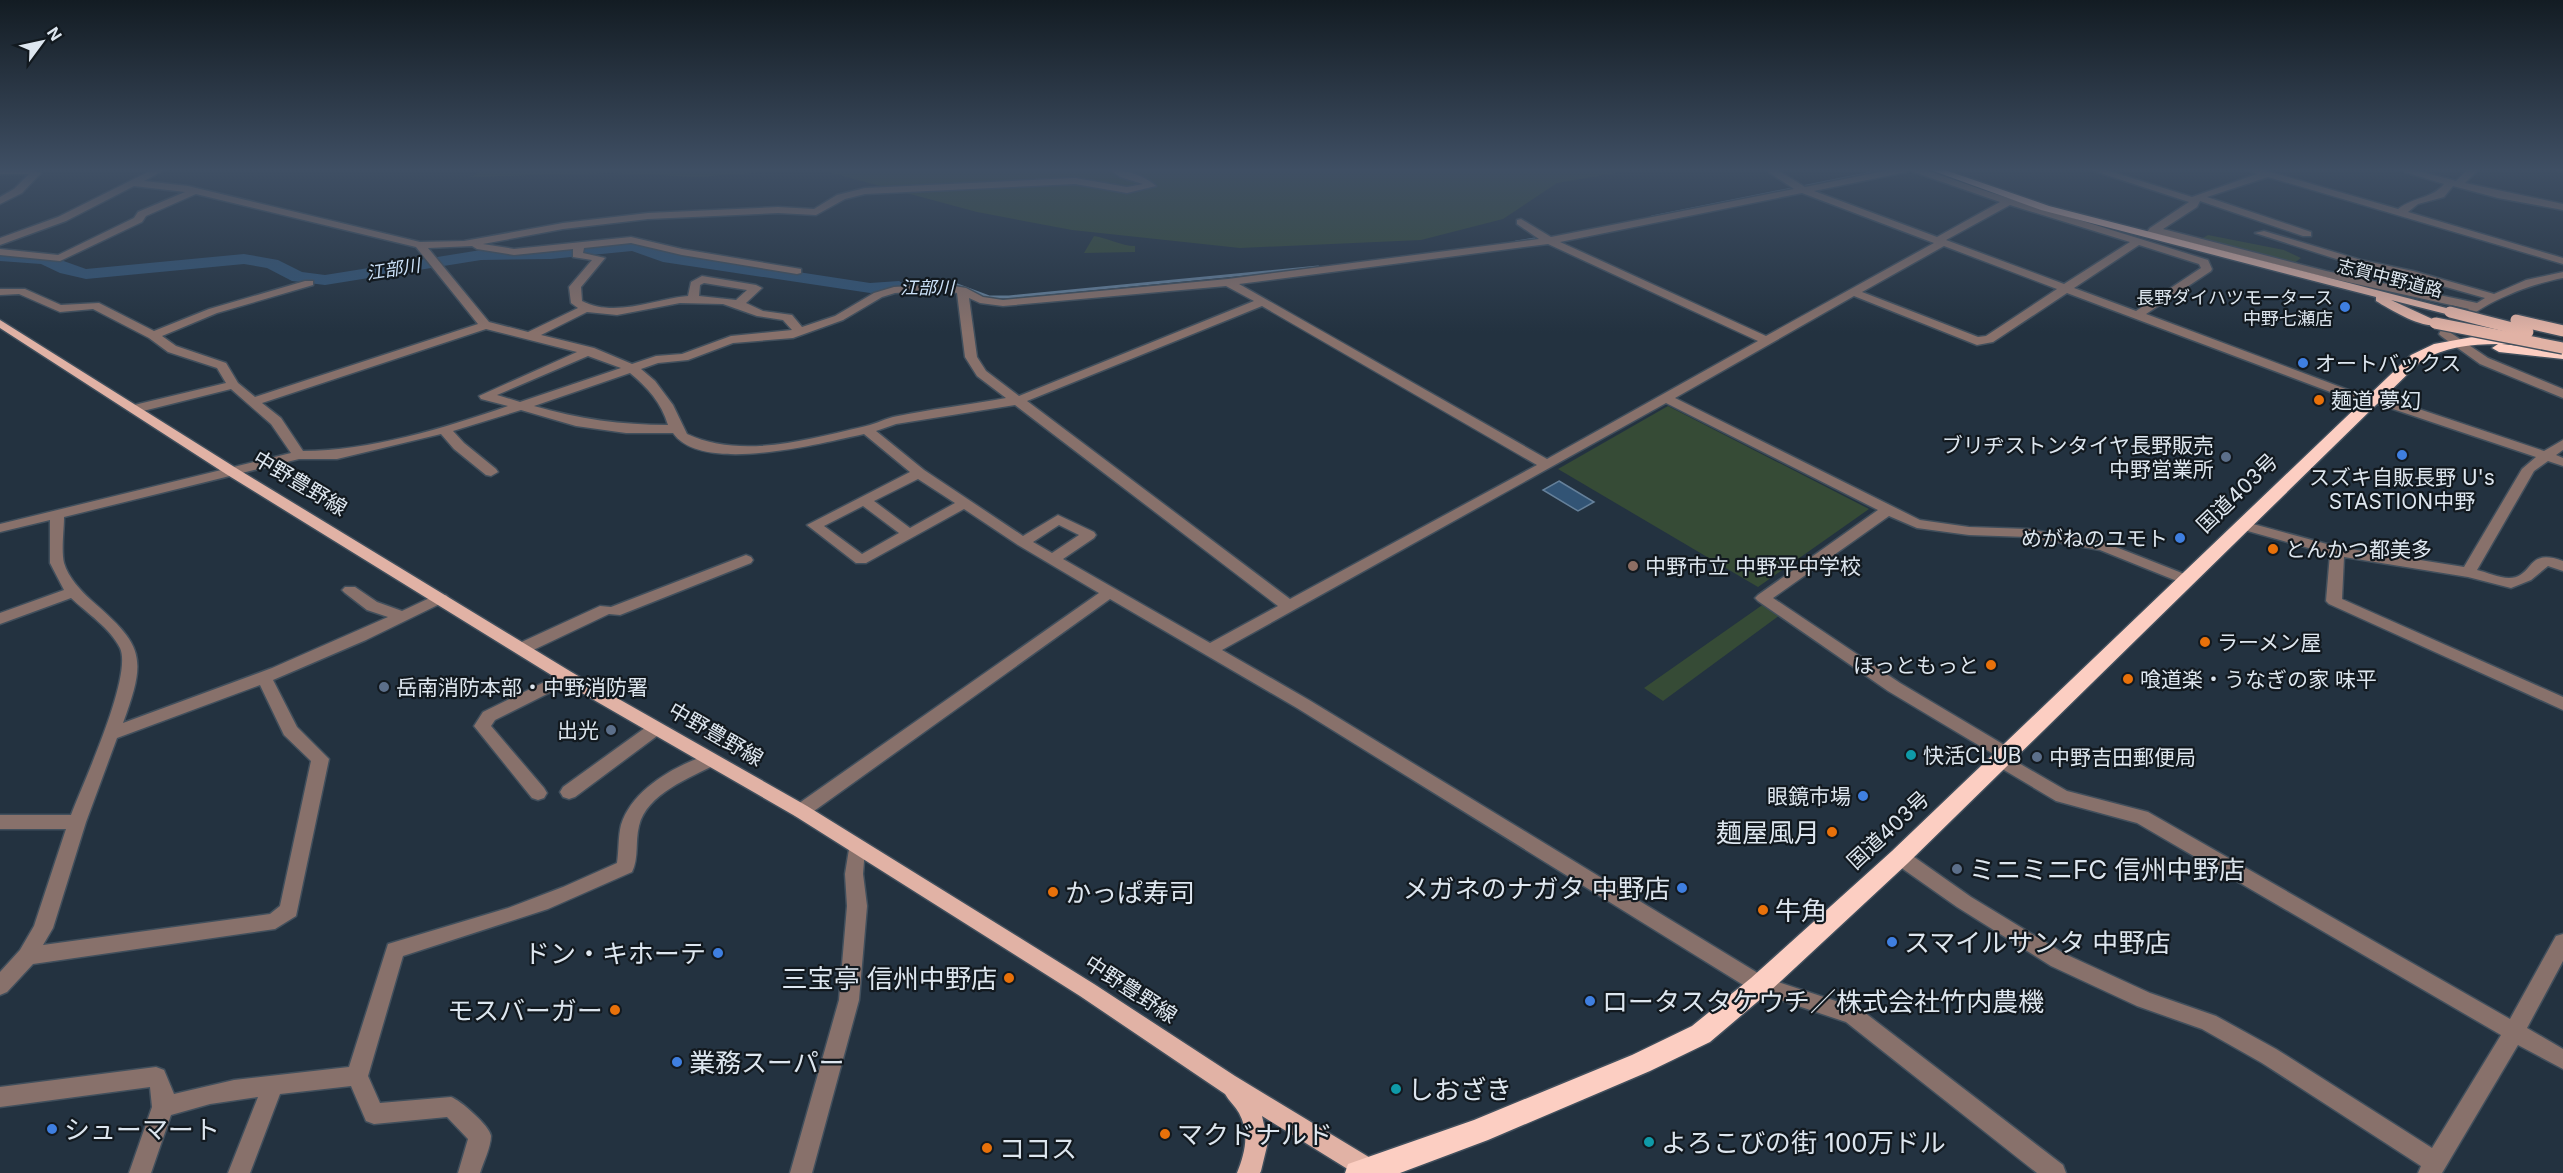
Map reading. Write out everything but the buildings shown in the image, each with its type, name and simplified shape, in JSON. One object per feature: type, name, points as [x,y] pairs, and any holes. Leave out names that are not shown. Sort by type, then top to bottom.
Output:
[{"type":"highway","name":"国道403号","points":[[1368,1172],[1479,1131],[1641,1063],[1701,1034],[1760,985],[1900,857],[2371,400],[2398,377],[2460,347],[2499,340],[2558,341]]},
{"type":"highway","points":[[2558,341],[2563,355]]},
{"type":"highway","name":"国道403号","points":[[2460,347],[2503,348],[2563,355]]},
{"type":"main road","name":"志賀中野道路","points":[[2109,224],[2360,289],[2454,309],[2558,341]]},
{"type":"main road","points":[[2318,278],[2563,331]]},
{"type":"main road","points":[[2360,289],[2396,309],[2435,323],[2563,348]]},
{"type":"main road","name":"中野豊野線","points":[[0,323],[231,471],[521,649],[801,811],[856,848],[1087,990],[1227,1083],[1368,1172]]},
{"type":"main road","points":[[1227,1083],[1241,1097],[1254,1123],[1257,1153],[1248,1173]]},
{"type":"street","points":[[0,242],[49,224]]},
{"type":"street","points":[[0,252],[60,258],[130,224]]},
{"type":"street","points":[[331,224],[420,245],[464,244],[582,224]]},
{"type":"street","points":[[1524,224],[1546,239],[1764,340]]},
{"type":"street","points":[[0,528],[299,455],[337,455],[444,429],[527,406],[632,368],[701,352],[731,340],[799,332],[839,318],[878,295],[894,290],[942,287],[962,290],[980,300],[1003,303],[1228,282],[1546,239],[1628,224]]},
{"type":"street","points":[[1891,224],[2371,400],[2563,462]]},
{"type":"street","points":[[1209,650],[1287,605],[1547,465],[1971,224]]},
{"type":"street","points":[[2083,224],[2204,262],[2207,269],[2137,315]]},
{"type":"street","points":[[2164,224],[2153,231],[2325,274],[2477,308]]},
{"type":"street","points":[[2275,224],[2307,234]]},
{"type":"street","points":[[2436,224],[2563,261]]},
{"type":"street","points":[[2260,233],[2359,263],[2409,273],[2493,297]]},
{"type":"street","points":[[464,244],[514,252],[631,240],[682,252],[797,271]]},
{"type":"street","points":[[1853,292],[1977,342],[1989,339],[2139,240]]},
{"type":"street","points":[[420,245],[430,261],[485,325]]},
{"type":"street","points":[[579,246],[578,255],[600,258],[574,287],[577,303],[585,309],[609,314],[652,304],[693,299],[738,304],[761,314],[785,315],[795,324],[799,332]]},
{"type":"street","points":[[2563,275],[2522,283],[2493,297],[2446,330],[2445,334],[2460,347],[2499,369],[2563,394]]},
{"type":"street","points":[[693,299],[695,284],[702,279],[756,288],[738,304]]},
{"type":"street","points":[[1228,282],[1547,465]]},
{"type":"street","points":[[153,335],[213,310],[309,283]]},
{"type":"street","points":[[962,290],[971,357],[981,373],[1287,605]]},
{"type":"street","points":[[0,292],[21,291],[60,309],[95,306],[132,327],[153,335],[172,349],[222,366],[233,385],[255,401],[276,421],[299,455]]},
{"type":"street","points":[[255,401],[485,325],[531,334],[590,351],[632,368],[651,384],[669,408],[682,437],[702,446],[732,451],[773,448],[867,430],[894,421],[1019,400],[1262,302]]},
{"type":"street","points":[[531,334],[585,309]]},
{"type":"street","points":[[590,351],[485,396],[527,406],[576,422],[626,429],[677,429]]},
{"type":"street","points":[[135,409],[233,385]]},
{"type":"street","points":[[1666,398],[1917,524],[1969,531],[2028,533],[2103,546],[2187,580]]},
{"type":"street","points":[[444,429],[459,446],[490,472]]},
{"type":"street","points":[[867,430],[920,473],[1023,542],[1412,769],[1760,985],[1853,1015],[2055,1173]]},
{"type":"street","points":[[2468,572],[2529,469],[2563,444]]},
{"type":"street","points":[[920,473],[814,525],[861,560],[964,504]]},
{"type":"street","points":[[864,500],[909,534]]},
{"type":"street","points":[[1888,510],[1763,598],[1894,687],[2062,796],[2142,817],[2563,1060]]},
{"type":"street","points":[[0,986],[27,956],[43,928],[77,822],[128,687],[129,650],[117,631],[73,592],[57,563],[57,514]]},
{"type":"street","points":[[1023,542],[1058,519],[1089,535],[1053,559]]},
{"type":"street","points":[[2242,525],[2337,550],[2468,572],[2511,583],[2526,577],[2546,560],[2563,566]]},
{"type":"street","points":[[2337,550],[2334,600],[2563,704]]},
{"type":"street","points":[[521,649],[610,610],[746,560]]},
{"type":"street","points":[[350,590],[372,606],[404,617]]},
{"type":"street","points":[[0,619],[73,592]]},
{"type":"street","points":[[801,811],[1110,592]]},
{"type":"street","points":[[110,734],[264,678],[404,617],[441,598]]},
{"type":"street","points":[[538,793],[482,726],[489,716],[567,677]]},
{"type":"street","points":[[27,956],[275,921],[289,910],[320,759],[290,731],[264,678]]},
{"type":"street","points":[[569,792],[656,729]]},
{"type":"street","points":[[469,1173],[480,1136],[451,1107],[374,1114],[357,1076],[395,950],[459,932],[599,881],[626,867],[632,819],[646,801],[665,785],[711,760]]},
{"type":"street","points":[[0,822],[77,822]]},
{"type":"street","points":[[801,1173],[849,1000],[857,906],[854,874],[856,848]]},
{"type":"street","points":[[1900,857],[1964,902],[2058,960],[2144,1000],[2209,1022],[2269,1056],[2432,1168],[2514,1032],[2563,942]]},
{"type":"street","points":[[163,1107],[198,1095],[357,1076]]},
{"type":"street","points":[[0,1097],[156,1077],[163,1090],[163,1107],[140,1173]]},
{"type":"street","points":[[240,1173],[272,1087]]},
{"type":"green space","points":[[1039,224],[1484,224],[1421,240],[1240,248],[1072,230]]},
{"type":"green space","points":[[2208,235],[2284,250],[2301,258],[2289,267],[2192,244]]},
{"type":"green space","points":[[1094,236],[1135,246],[1135,252],[1084,253]]},
{"type":"green space","points":[[1668,406],[1869,509],[1758,587],[1558,469]]},
{"type":"green space","points":[[1768,601],[1784,612],[1663,701],[1644,688]]},
{"type":"water","points":[[1559,481],[1594,502],[1578,511],[1543,490]]},
{"type":"waterway","name":"江部川","points":[[1516,242],[1541,238]]},
{"type":"waterway","name":"江部川","points":[[0,256],[44,259],[66,269],[86,274],[244,259],[272,264],[298,277],[325,280],[481,255],[551,254],[632,246],[645,248],[663,257],[870,288],[899,286]]},
{"type":"waterway","name":"江部川","points":[[899,286],[957,285],[989,297],[1009,297],[1318,267]]},
{"type":"place","name":"長野ダイハツモータース 中野七瀬店","points":[[2345,307]]},
{"type":"place","name":"オートバックス","points":[[2303,363]]},
{"type":"place","name":"麺道 夢幻","points":[[2319,400]]},
{"type":"place","name":"スズキ自販長野 U's STASTION中野","points":[[2402,455]]},
{"type":"place","name":"ブリヂストンタイヤ長野販売 中野営業所","points":[[2226,457]]},
{"type":"place","name":"めがねのユモト","points":[[2180,538]]},
{"type":"place","name":"とんかつ都美多","points":[[2273,549]]},
{"type":"place","name":"中野市立 中野平中学校","points":[[1633,566]]},
{"type":"place","name":"ラーメン屋","points":[[2205,642]]},
{"type":"place","name":"ほっともっと","points":[[1991,665]]},
{"type":"place","name":"喰道楽・うなぎの家 味平","points":[[2128,679]]},
{"type":"place","name":"岳南消防本部・中野消防署","points":[[384,687]]},
{"type":"place","name":"出光","points":[[611,730]]},
{"type":"place","name":"快活CLUB","points":[[1911,755]]},
{"type":"place","name":"中野吉田郵便局","points":[[2037,757]]},
{"type":"place","name":"眼鏡市場","points":[[1863,796]]},
{"type":"place","name":"麺屋風月","points":[[1832,832]]},
{"type":"place","name":"ミニミニFC 信州中野店","points":[[1957,869]]},
{"type":"place","name":"メガネのナガタ 中野店","points":[[1682,888]]},
{"type":"place","name":"かっぱ寿司","points":[[1053,892]]},
{"type":"place","name":"牛角","points":[[1763,910]]},
{"type":"place","name":"スマイルサンタ 中野店","points":[[1892,942]]},
{"type":"place","name":"ドン・キホーテ","points":[[718,953]]},
{"type":"place","name":"三宝亭 信州中野店","points":[[1009,978]]},
{"type":"place","name":"ロータスタケウチ／株式会社竹内農機","points":[[1590,1001]]},
{"type":"place","name":"モスバーガー","points":[[615,1010]]},
{"type":"place","name":"業務スーパー","points":[[677,1062]]},
{"type":"place","name":"しおざき","points":[[1396,1089]]},
{"type":"place","name":"シューマート","points":[[52,1129]]},
{"type":"place","name":"マクドナルド","points":[[1165,1134]]},
{"type":"place","name":"よろこびの街 100万ドル","points":[[1649,1142]]},
{"type":"place","name":"ココス","points":[[987,1148]]}]
